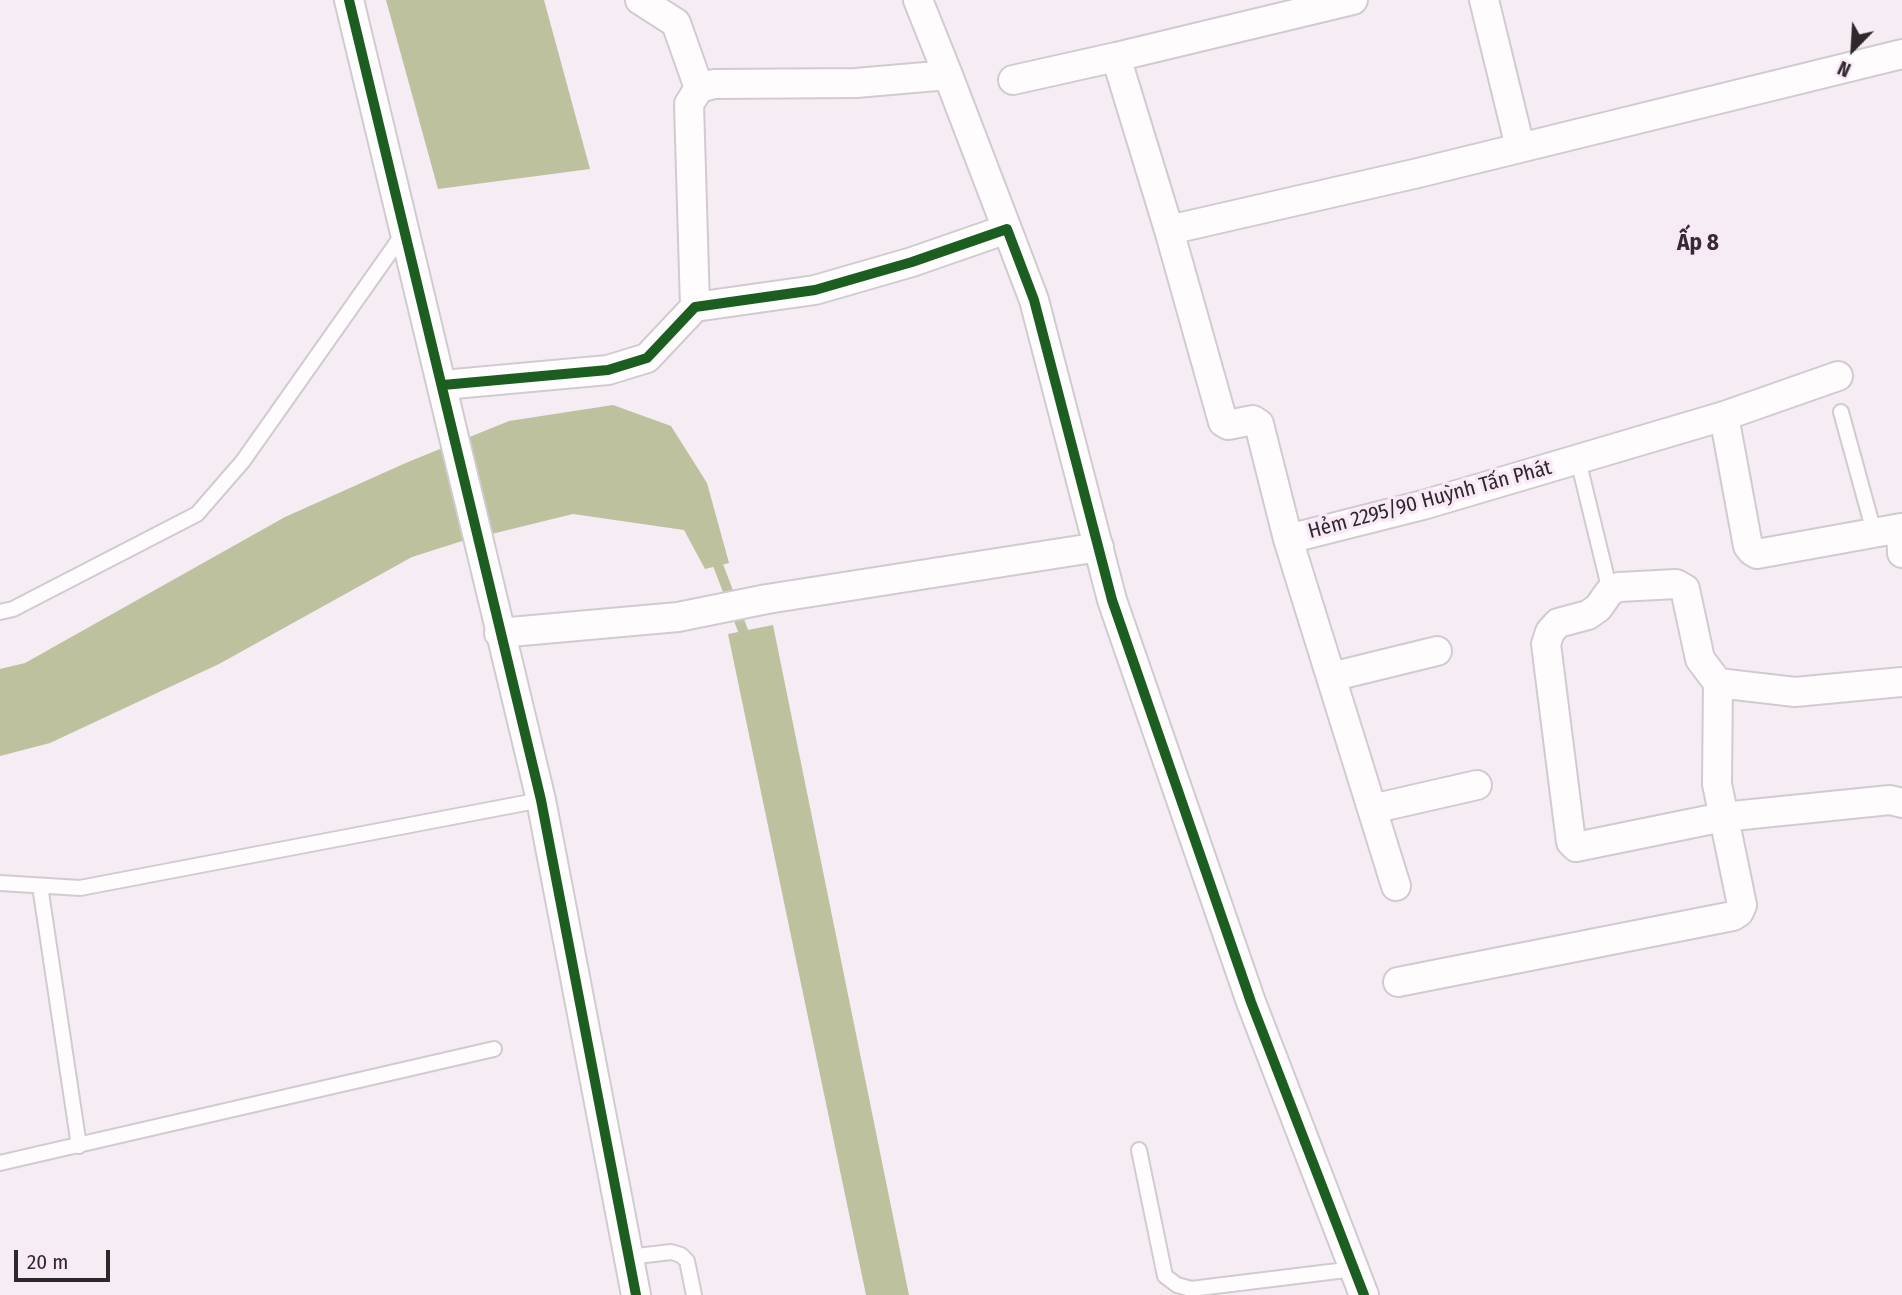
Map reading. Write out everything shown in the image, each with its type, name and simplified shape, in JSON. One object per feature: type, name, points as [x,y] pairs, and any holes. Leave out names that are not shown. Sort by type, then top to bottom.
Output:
[{"type":"street","points":[[349,0],[457,437],[489,590],[541,800],[636,1295]]},
{"type":"street","points":[[640,0],[676,23],[699,88]]},
{"type":"street","points":[[918,0],[1034,300],[1112,600],[1251,1002],[1359,1282]]},
{"type":"street","points":[[1013,80],[1116,57],[1294,7],[1353,0]]},
{"type":"street","points":[[1484,0],[1520,147]]},
{"type":"street","points":[[1169,230],[1902,54]]},
{"type":"street","points":[[1116,57],[1169,230],[1223,422],[1228,425],[1253,420],[1259,424],[1288,539]]},
{"type":"street","points":[[695,307],[689,104],[699,88],[714,84],[856,83],[948,75]]},
{"type":"street","points":[[443,385],[608,370],[647,358],[695,307],[815,290],[912,262],[1007,229]]},
{"type":"street","name":"Hẻm 2295/90 Huỳnh Tấn Phát","points":[[1396,886],[1288,539],[1423,505],[1578,460],[1724,416],[1838,376]]},
{"type":"street","points":[[1724,416],[1748,546],[1752,551],[1757,554],[1901,528],[1902,553]]},
{"type":"street","points":[[499,633],[678,617],[767,599],[1099,547]]},
{"type":"street","points":[[1398,982],[1733,916],[1742,905],[1723,817],[1717,784],[1718,683],[1700,659],[1682,586],[1619,587],[1610,591],[1598,608],[1588,615],[1558,623],[1550,632],[1546,644],[1571,842],[1583,848],[1723,817],[1890,800],[1902,803]]},
{"type":"street","points":[[1331,677],[1437,651]]},
{"type":"street","points":[[1718,683],[1795,692],[1902,682]]},
{"type":"street","points":[[1372,809],[1477,785]]},
{"type":"lane","points":[[0,612],[13,609],[197,514],[243,461],[406,230]]},
{"type":"lane","points":[[1841,412],[1874,532]]},
{"type":"lane","points":[[1578,460],[1610,591]]},
{"type":"lane","points":[[0,883],[80,888],[541,800]]},
{"type":"lane","points":[[40,886],[79,1146]]},
{"type":"lane","points":[[0,1163],[494,1049]]},
{"type":"lane","points":[[1139,1150],[1165,1276],[1177,1286],[1191,1290],[1359,1282]]},
{"type":"lane","points":[[629,1257],[671,1252],[681,1255],[687,1261],[694,1295]]},
{"type":"shaded area","points":[[386,0],[544,0],[590,169],[438,189]]},
{"type":"shaded area","points":[[613,405],[671,426],[707,483],[729,563],[705,569],[684,530],[573,514],[459,542],[412,557],[219,664],[50,743],[0,756],[0,669],[25,663],[285,517],[408,462],[509,421]]},
{"type":"shaded area","points":[[773,625],[909,1295],[866,1295],[728,634]]},
{"type":"waterway","points":[[718,565],[747,641]]},
{"type":"cycle path","points":[[349,0],[541,800],[636,1295]]},
{"type":"cycle path","points":[[443,385],[608,370],[647,358],[695,307],[815,290],[912,262],[1007,229],[1034,300],[1112,600],[1251,1002],[1364,1295]]},
{"type":"district","name":"Ấp 8","points":[[1698,244]]}]
